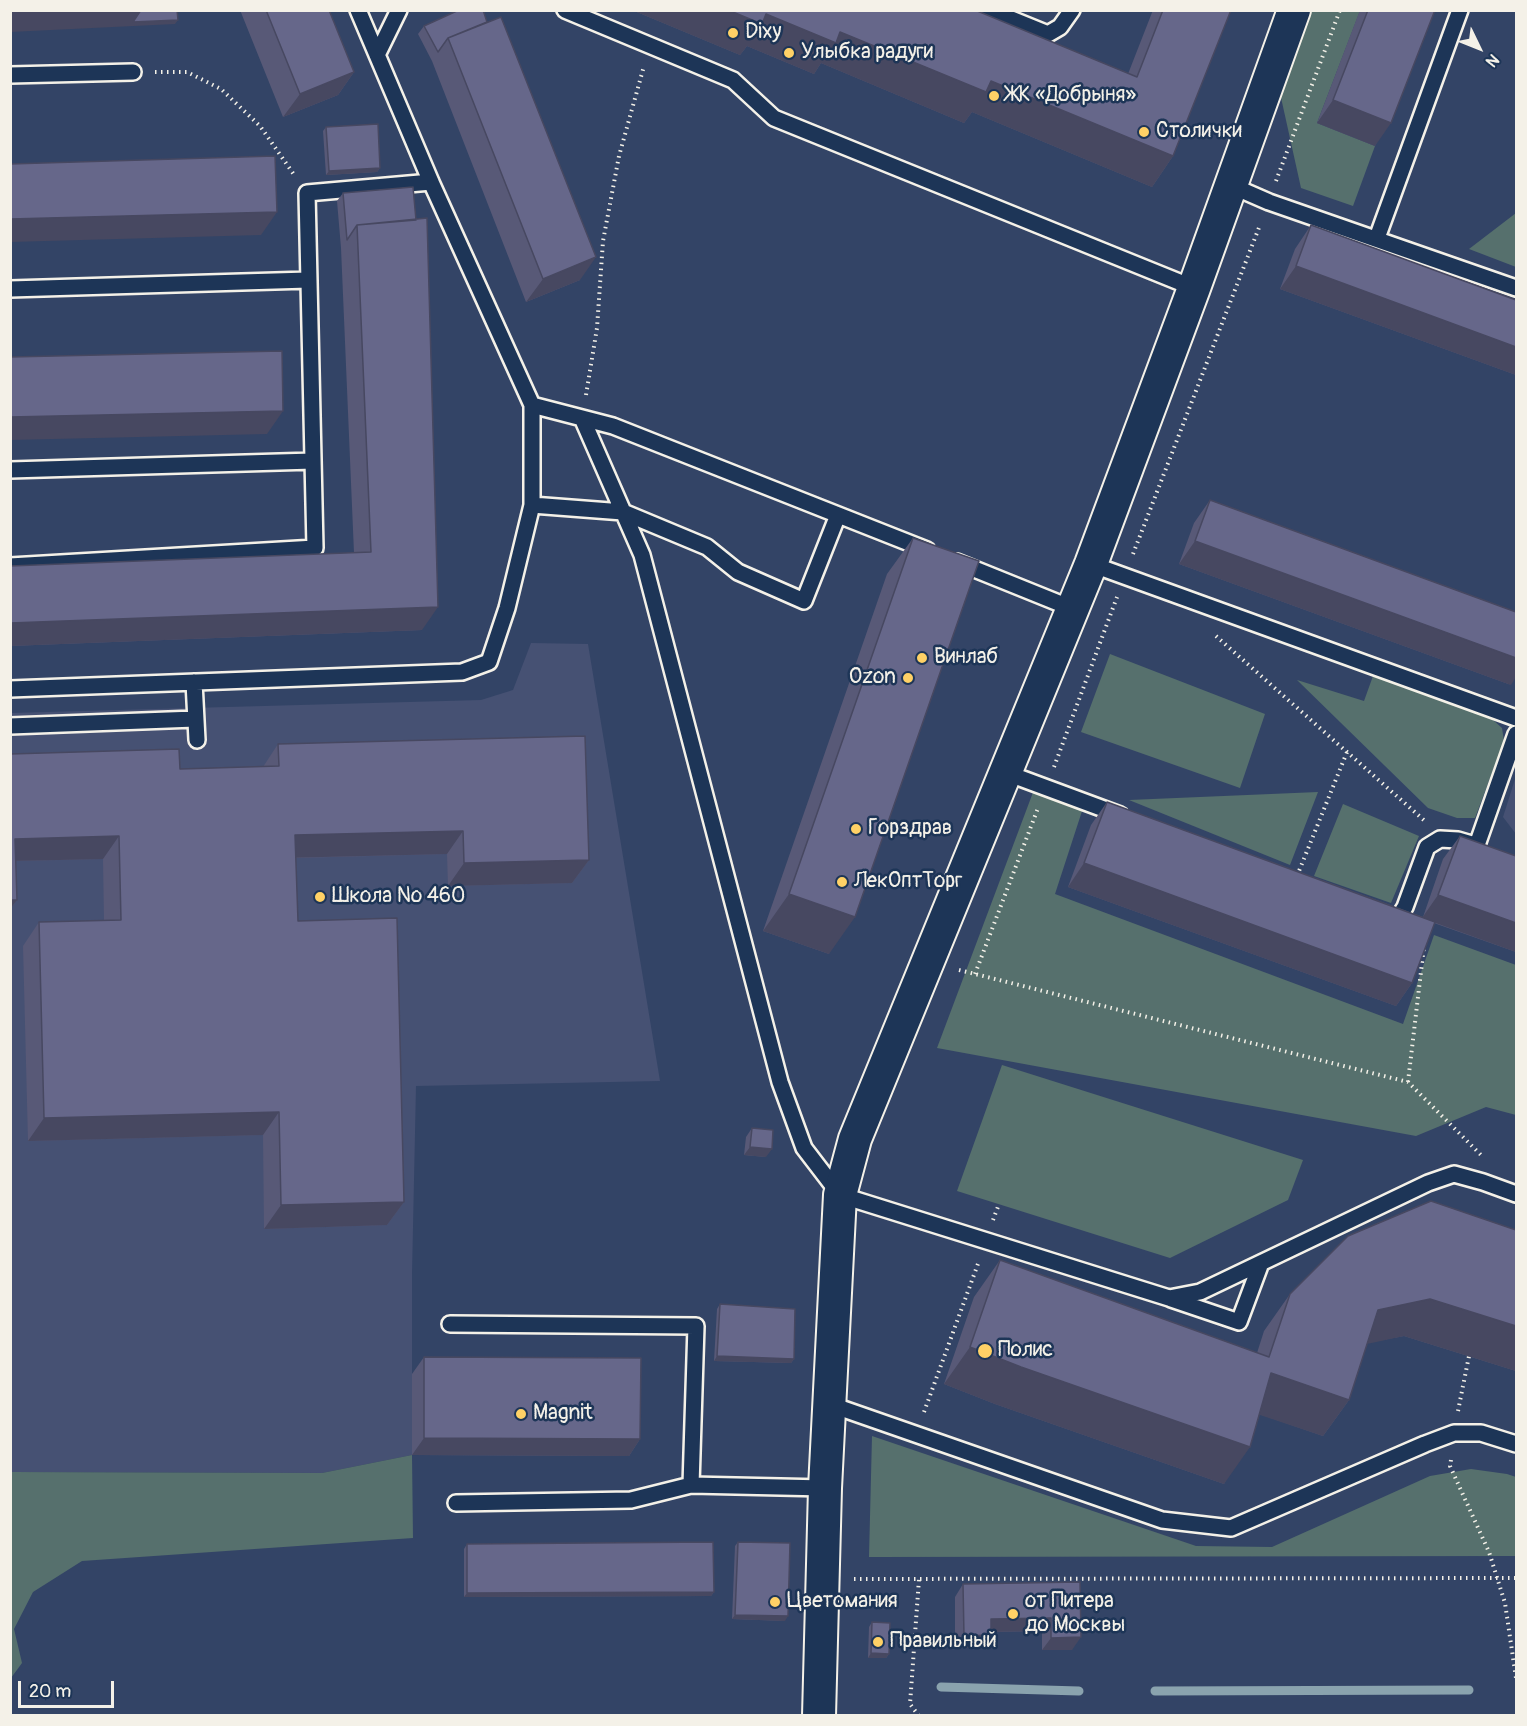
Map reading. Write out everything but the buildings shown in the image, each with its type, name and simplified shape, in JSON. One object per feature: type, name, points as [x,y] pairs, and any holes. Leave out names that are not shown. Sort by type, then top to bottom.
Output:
[{"type":"street","points":[[819,1716],[825,1488],[840,1195],[855,1139],[1091,564],[1294,10]]},
{"type":"lane","points":[[10,689],[462,672],[489,662],[507,608],[532,505],[532,405],[431,182],[358,10]]},
{"type":"lane","points":[[377,54],[399,10]]},
{"type":"lane","points":[[565,10],[733,80],[774,118],[1194,288]]},
{"type":"lane","points":[[988,10],[1048,34],[1060,27],[1071,10]]},
{"type":"lane","points":[[1377,238],[1460,10]]},
{"type":"lane","points":[[10,75],[133,72]]},
{"type":"lane","points":[[10,566],[315,548],[307,193],[431,182]]},
{"type":"lane","points":[[1230,185],[1269,202],[1516,288]]},
{"type":"lane","points":[[10,289],[308,280]]},
{"type":"lane","points":[[532,405],[613,426],[1071,608]]},
{"type":"lane","points":[[582,418],[642,555],[780,1082],[804,1148],[840,1195],[1239,1322],[1261,1263]]},
{"type":"lane","points":[[10,470],[313,461]]},
{"type":"lane","points":[[532,505],[623,512],[707,547],[738,572],[804,601],[838,515]]},
{"type":"lane","points":[[1091,564],[1124,578],[1516,718]]},
{"type":"lane","points":[[194,682],[197,740]]},
{"type":"lane","points":[[10,726],[195,719]]},
{"type":"lane","points":[[1377,914],[1387,918],[1398,918],[1405,908],[1427,847],[1440,839],[1458,840],[1482,847],[1516,734]]},
{"type":"lane","points":[[1004,772],[1047,786],[1133,820]]},
{"type":"lane","points":[[1169,1298],[1200,1292],[1428,1183],[1454,1174],[1516,1194]]},
{"type":"lane","points":[[450,1324],[696,1326],[691,1485]]},
{"type":"lane","points":[[829,1404],[1162,1520],[1231,1528],[1454,1433],[1481,1432],[1516,1444]]},
{"type":"lane","points":[[456,1503],[631,1500],[691,1485],[825,1488]]},
{"type":"path","points":[[975,974],[1340,10]]},
{"type":"path","points":[[582,418],[597,328],[605,230],[619,156],[650,45]]},
{"type":"path","points":[[133,72],[187,72],[221,89],[260,126],[307,193]]},
{"type":"path","points":[[1209,630],[1425,820],[1440,839]]},
{"type":"path","points":[[1295,882],[1347,752]]},
{"type":"path","points":[[1398,918],[1418,929],[1424,937],[1408,1082]]},
{"type":"path","points":[[927,962],[1408,1082],[1483,1158]]},
{"type":"path","points":[[916,1435],[999,1204]]},
{"type":"path","points":[[1469,1356],[1450,1466],[1489,1552],[1505,1603],[1516,1678]]},
{"type":"path","points":[[823,1579],[1516,1578]]},
{"type":"path","points":[[919,1579],[910,1704],[919,1716]]},
{"type":"shaded area","name":"Школа № 460","points":[[531,643],[588,644],[660,1081],[416,1086],[412,1274],[412,1455],[322,1473],[11,1472],[10,713],[481,700],[513,690]]},
{"type":"shaded area","points":[[1516,776],[1516,834],[1503,817]]},
{"type":"green space","points":[[1300,11],[1360,11],[1317,123],[1375,146],[1353,206],[1301,188],[1276,75]]},
{"type":"green space","points":[[1516,213],[1516,267],[1469,249]]},
{"type":"green space","points":[[1110,654],[1265,714],[1240,788],[1081,732]]},
{"type":"green space","points":[[1373,676],[1492,719],[1502,728],[1504,741],[1475,818],[1457,818],[1428,808],[1297,680],[1364,701]]},
{"type":"green space","points":[[1035,787],[1084,805],[1055,894],[1403,1024],[1434,935],[1516,965],[1516,1115],[1486,1107],[1416,1136],[937,1048]]},
{"type":"green space","points":[[1318,792],[1290,865],[1129,800]]},
{"type":"green space","points":[[1343,804],[1419,836],[1391,903],[1314,876]]},
{"type":"green space","points":[[1002,1065],[1303,1160],[1288,1200],[1170,1258],[957,1191]]},
{"type":"green space","points":[[872,1436],[1196,1546],[1272,1547],[1430,1476],[1471,1469],[1507,1474],[1516,1477],[1516,1556],[869,1557]]},
{"type":"green space","points":[[412,1455],[413,1538],[82,1561],[33,1592],[14,1629],[22,1663],[11,1678],[11,1472],[322,1473]]},
{"type":"waterway","points":[[941,1687],[1079,1691]]},
{"type":"waterway","points":[[1155,1691],[1469,1690]]},
{"type":"place","name":"Dixy","points":[[733,33]]},
{"type":"place","name":"Улыбка радуги","points":[[789,53]]},
{"type":"place","name":"ЖК «Добрыня»","points":[[994,96]]},
{"type":"place","name":"Столички","points":[[1144,132]]},
{"type":"place","name":"Винлаб","points":[[922,658]]},
{"type":"place","name":"Ozon","points":[[908,678]]},
{"type":"place","name":"Горздрав","points":[[856,829]]},
{"type":"place","name":"ЛекОптТорг","points":[[842,882]]},
{"type":"place","name":"Школа № 460","points":[[320,897]]},
{"type":"place","name":"Полис","points":[[985,1351]]},
{"type":"place","name":"Magnit","points":[[521,1414]]},
{"type":"place","name":"Цветомания","points":[[775,1602]]},
{"type":"place","name":"от Питера до Москвы","points":[[1013,1614]]},
{"type":"place","name":"Правильный","points":[[878,1642]]}]
